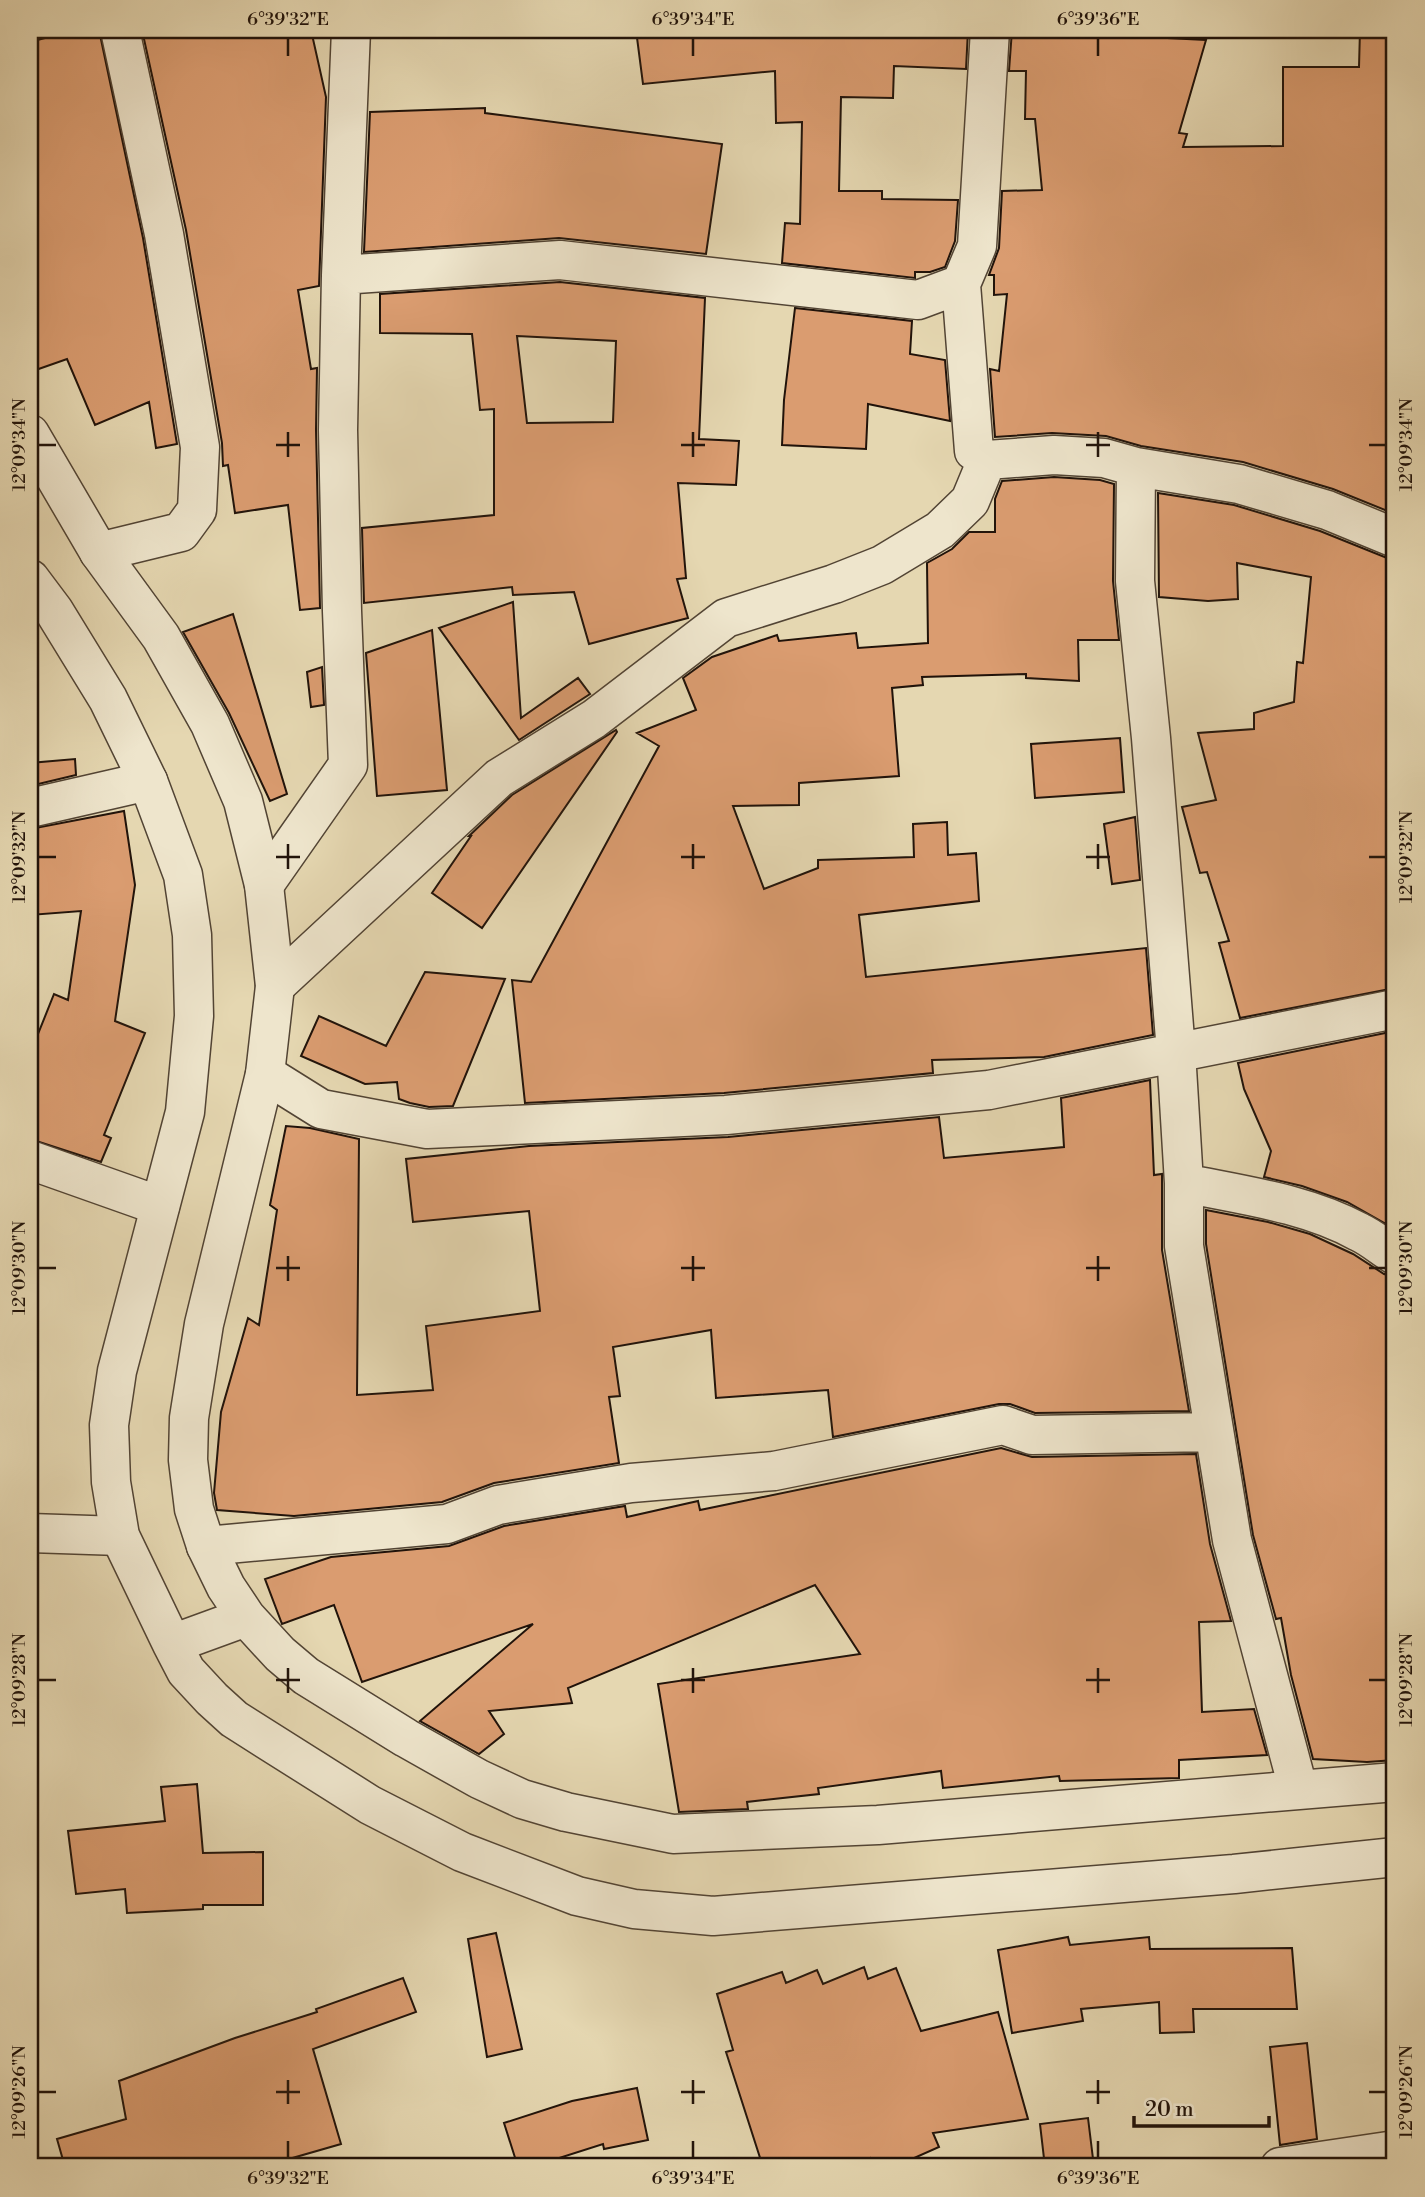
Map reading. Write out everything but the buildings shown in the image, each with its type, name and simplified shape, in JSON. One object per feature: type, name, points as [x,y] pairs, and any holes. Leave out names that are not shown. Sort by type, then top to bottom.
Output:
[{"type":"street","points":[[99,552],[181,532],[197,510],[200,447],[164,234],[120,30]]},
{"type":"street","points":[[264,885],[348,765],[338,430],[351,30]]},
{"type":"street","points":[[990,30],[977,246],[961,284],[974,451],[987,460],[1055,455],[1104,458],[1136,467],[1239,484],[1326,510],[1395,538]]},
{"type":"street","points":[[341,275],[560,260],[918,300],[961,284]]},
{"type":"street","points":[[30,434],[99,552],[161,637],[210,724],[243,801],[264,885],[275,986],[265,1074],[204,1324],[189,1419],[188,1460],[194,1509],[206,1546],[226,1587],[246,1617],[280,1654],[306,1676],[406,1738],[479,1779],[522,1799],[593,1818],[673,1834],[878,1825],[1395,1782]]},
{"type":"street","points":[[275,986],[499,778],[594,719],[726,618],[834,584],[882,565],[940,530],[970,501],[987,460]]},
{"type":"street","points":[[1136,467],[1135,581],[1151,738],[1175,1052],[1184,1183],[1184,1247],[1233,1540],[1298,1788]]},
{"type":"street","points":[[30,579],[54,611],[108,699],[148,781],[183,875],[192,935],[194,1016],[185,1112],[117,1371],[109,1425],[111,1482],[120,1536],[172,1644],[186,1671],[234,1720],[370,1805],[462,1852],[577,1896],[634,1909],[713,1916],[1234,1874],[1395,1857]]},
{"type":"street","points":[[30,808],[148,781]]},
{"type":"street","points":[[265,1074],[321,1109],[427,1129],[726,1115],[989,1090],[1395,1009]]},
{"type":"street","points":[[30,1160],[160,1206]]},
{"type":"street","points":[[1184,1183],[1282,1203],[1318,1215],[1359,1232],[1395,1255]]},
{"type":"street","points":[[206,1546],[447,1524],[498,1505],[631,1483],[774,1471],[1003,1425],[1032,1435],[1214,1432]]},
{"type":"street","points":[[30,1533],[120,1536]]},
{"type":"street","points":[[172,1644],[246,1617]]},
{"type":"street","points":[[1280,2167],[1395,2150]]}]
